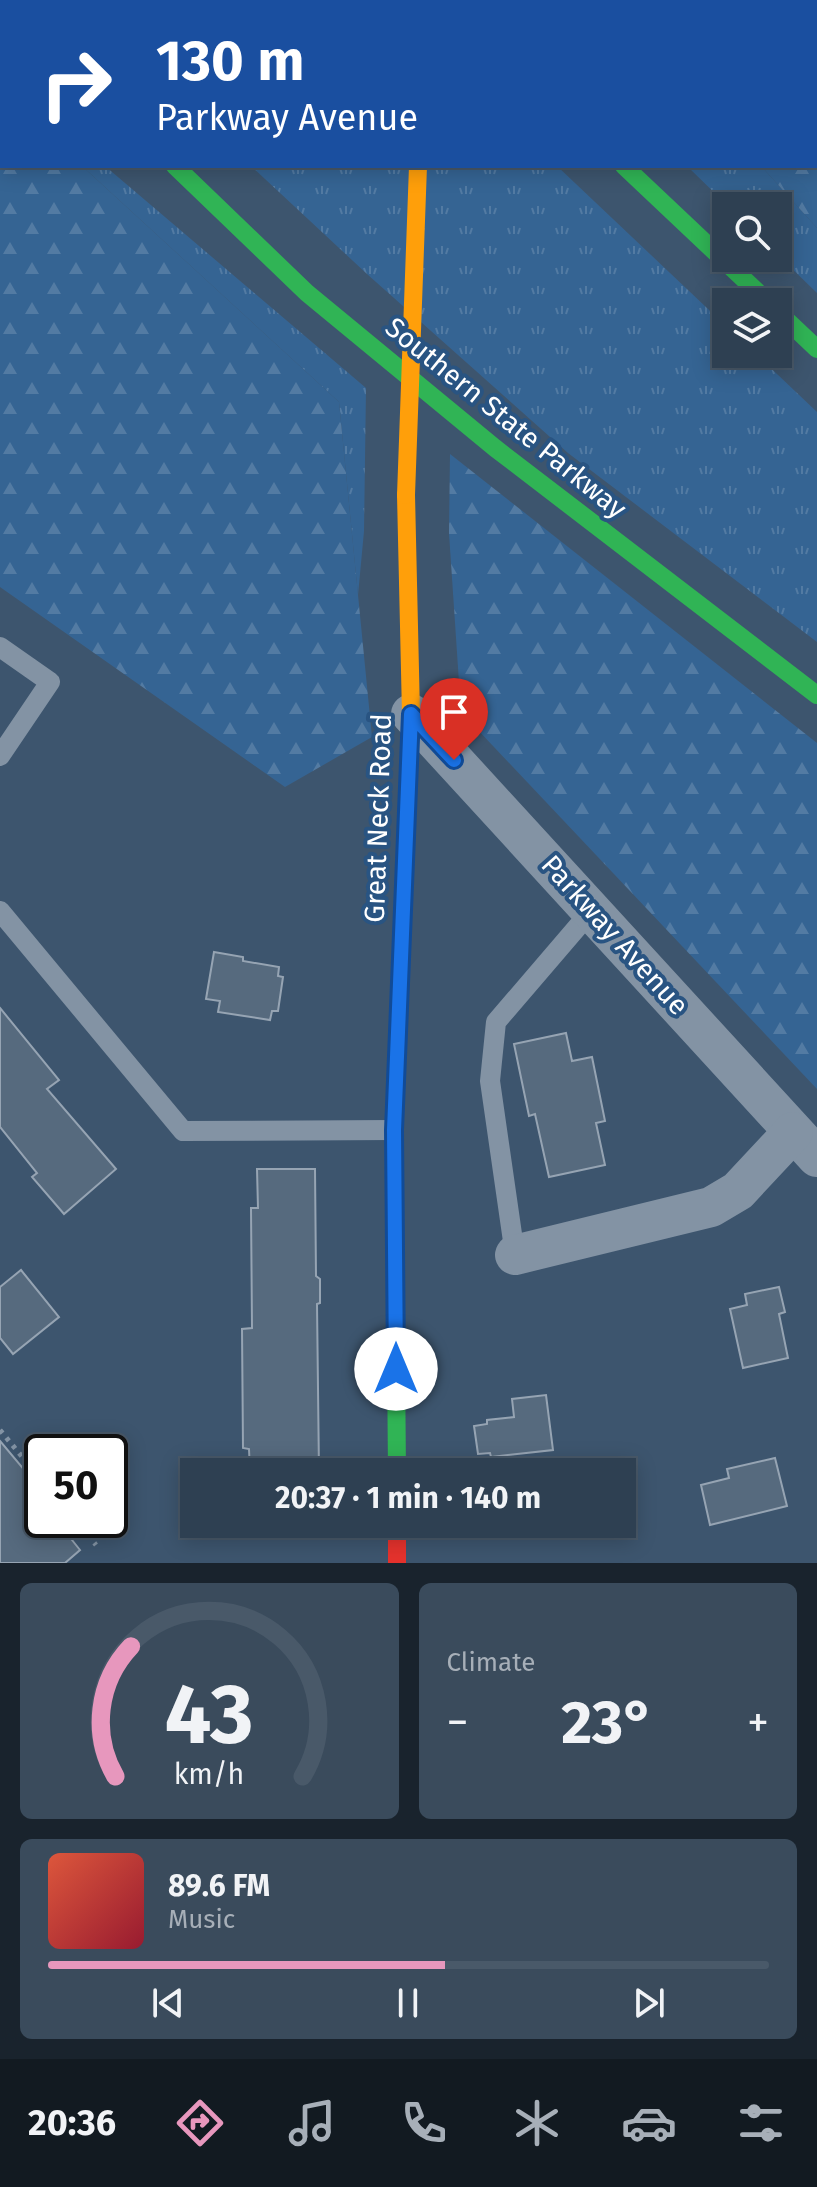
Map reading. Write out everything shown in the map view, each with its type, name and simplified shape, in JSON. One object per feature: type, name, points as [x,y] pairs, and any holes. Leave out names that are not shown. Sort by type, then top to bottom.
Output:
[{"type":"main road","name":"Southern State Parkway","points":[[177,168],[307,293],[483,438],[817,695]]},
{"type":"main road","name":"Great Neck Road","points":[[397,1458],[394,1130],[411,714],[405,535],[418,168]]},
{"type":"main road","points":[[626,168],[753,288]]},
{"type":"main road","points":[[792,325],[817,349]]},
{"type":"main road","points":[[397,1538],[397,1563]]},
{"type":"street","name":"Parkway Avenue","points":[[411,714],[805,1144]]},
{"type":"street","points":[[515,1255],[711,1207],[805,1144]]},
{"type":"lane","points":[[0,647],[50,682],[0,756]]},
{"type":"lane","points":[[515,1255],[490,1081],[496,1022],[592,910]]},
{"type":"lane","points":[[0,911],[183,1131],[394,1130]]},
{"type":"path","points":[[0,1430],[24,1459]]},
{"type":"path","points":[[90,1538],[96,1545]]},
{"type":"green space","points":[[0,168],[84,168],[339,402],[372,737],[285,787],[0,587]]},
{"type":"green space","points":[[84,168],[107,168],[366,388],[364,531],[358,595],[339,402]]},
{"type":"green space","points":[[253,168],[559,168],[712,313],[712,368],[771,368],[817,412],[817,642],[568,453]]},
{"type":"green space","points":[[689,168],[763,168],[784,192],[714,192]]},
{"type":"green space","points":[[763,168],[817,168],[817,228],[792,200],[792,192],[784,192]]},
{"type":"green space","points":[[792,200],[817,228],[817,293],[792,269]]},
{"type":"green space","points":[[450,454],[817,743],[817,1089],[461,712],[449,533]]},
{"type":"building","points":[[214,952],[279,967],[278,976],[283,977],[278,1011],[272,1011],[270,1020],[218,1012],[220,1001],[206,999]]},
{"type":"building","points":[[0,1008],[59,1080],[47,1089],[116,1169],[64,1214],[32,1177],[37,1173],[0,1127]]},
{"type":"building","points":[[566,1033],[572,1061],[592,1057],[605,1121],[596,1123],[605,1165],[549,1177],[535,1114],[529,1116],[514,1044]]},
{"type":"building","points":[[257,1169],[315,1169],[316,1276],[320,1279],[320,1303],[317,1304],[319,1458],[249,1458],[249,1449],[243,1448],[242,1329],[252,1328],[251,1208],[258,1208]]},
{"type":"building","points":[[21,1270],[59,1317],[13,1354],[0,1338],[0,1287]]},
{"type":"building","points":[[779,1287],[785,1312],[779,1314],[788,1358],[743,1368],[730,1309],[747,1305],[745,1294]]},
{"type":"building","points":[[546,1395],[553,1450],[491,1457],[490,1453],[478,1454],[474,1426],[487,1424],[487,1420],[514,1417],[512,1399]]},
{"type":"building","points":[[0,1441],[24,1470],[24,1538],[70,1538],[80,1550],[65,1563],[0,1563]]},
{"type":"building","points":[[775,1458],[787,1506],[710,1525],[701,1485],[729,1478],[727,1469]]},
{"type":"traffic: fast","points":[[177,168],[307,293],[495,448],[817,695]]},
{"type":"traffic: fast","points":[[626,168],[753,288]]},
{"type":"traffic: fast","points":[[792,325],[817,349]]},
{"type":"traffic: fast","points":[[397,1458],[394,1130],[406,838]]},
{"type":"traffic: slow","points":[[406,495],[418,168]]},
{"type":"traffic: slow","points":[[406,495],[411,714],[406,838]]},
{"type":"traffic: jam","points":[[397,1538],[397,1563]]},
{"type":"route","points":[[396,1369],[394,1130],[411,714],[454,760]]}]
